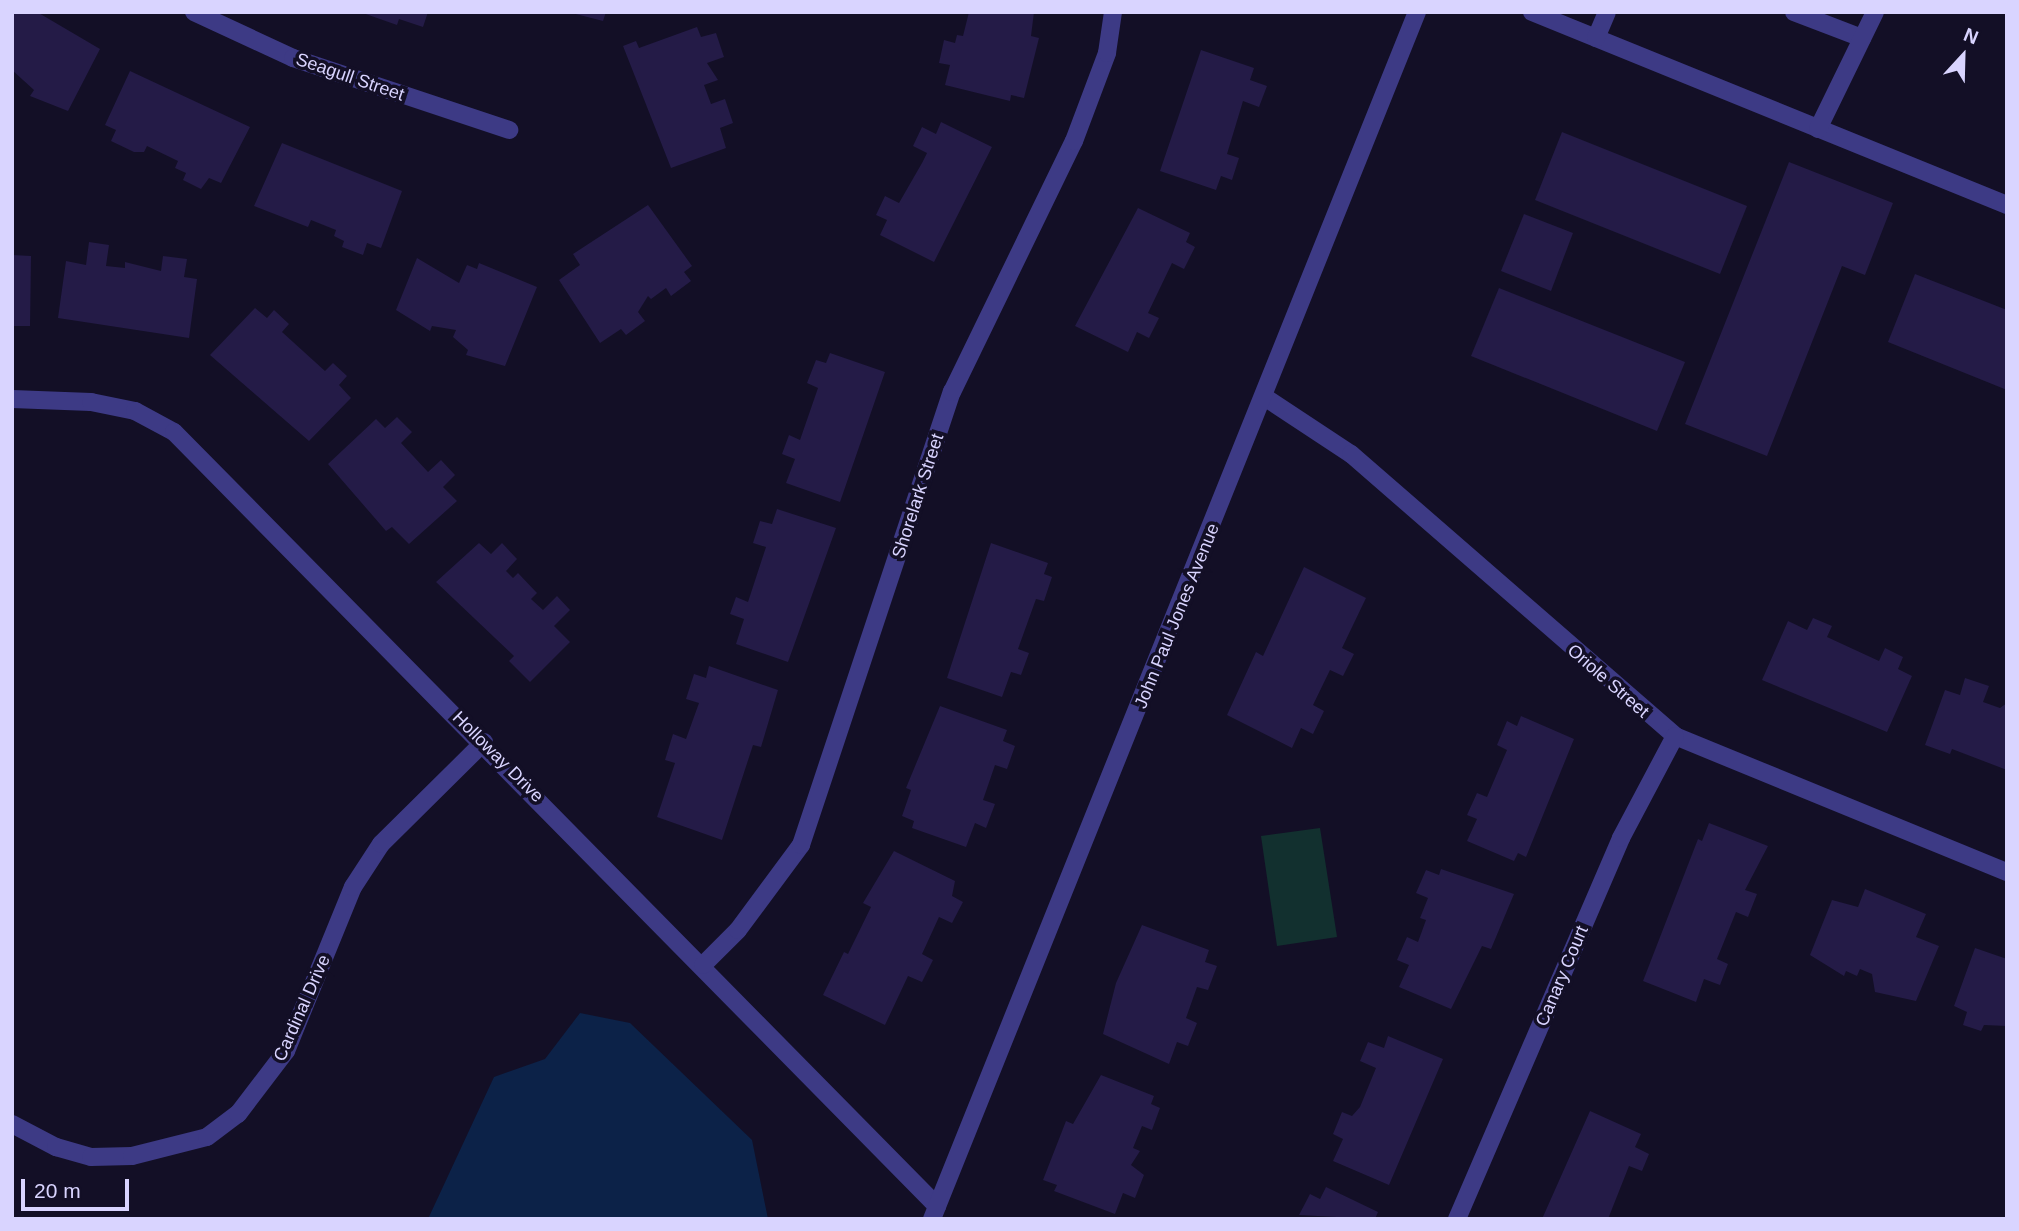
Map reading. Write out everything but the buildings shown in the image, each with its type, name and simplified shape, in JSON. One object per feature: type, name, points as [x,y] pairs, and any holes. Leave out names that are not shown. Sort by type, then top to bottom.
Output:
[{"type":"street","name":"Seagull Street","points":[[194,12],[293,58],[509,130]]},
{"type":"street","name":"Shorelark Street","points":[[703,965],[738,930],[801,845],[952,392],[1074,141],[1107,53],[1113,12]]},
{"type":"street","name":"John Paul Jones Avenue","points":[[934,1212],[1266,398],[1417,12]]},
{"type":"street","points":[[1531,12],[2007,205]]},
{"type":"street","points":[[1596,38],[1607,12]]},
{"type":"street","points":[[1794,12],[1862,38]]},
{"type":"street","points":[[1818,128],[1875,12]]},
{"type":"street","name":"Oriole Street","points":[[1266,398],[1351,454],[1675,736],[2007,872]]},
{"type":"street","name":"Holloway Drive","points":[[12,399],[91,402],[135,411],[174,432],[703,965],[934,1212]]},
{"type":"street","name":"Canary Court","points":[[1457,1219],[1621,838],[1675,736]]},
{"type":"street","name":"Cardinal Drive","points":[[12,1124],[56,1147],[92,1157],[132,1156],[207,1137],[238,1114],[286,1051],[353,887],[381,844],[484,742]]},
{"type":"green space","points":[[1320,828],[1337,937],[1277,946],[1261,836]]},
{"type":"water","points":[[580,1013],[630,1023],[752,1140],[768,1219],[428,1219],[494,1077],[545,1059]]}]
